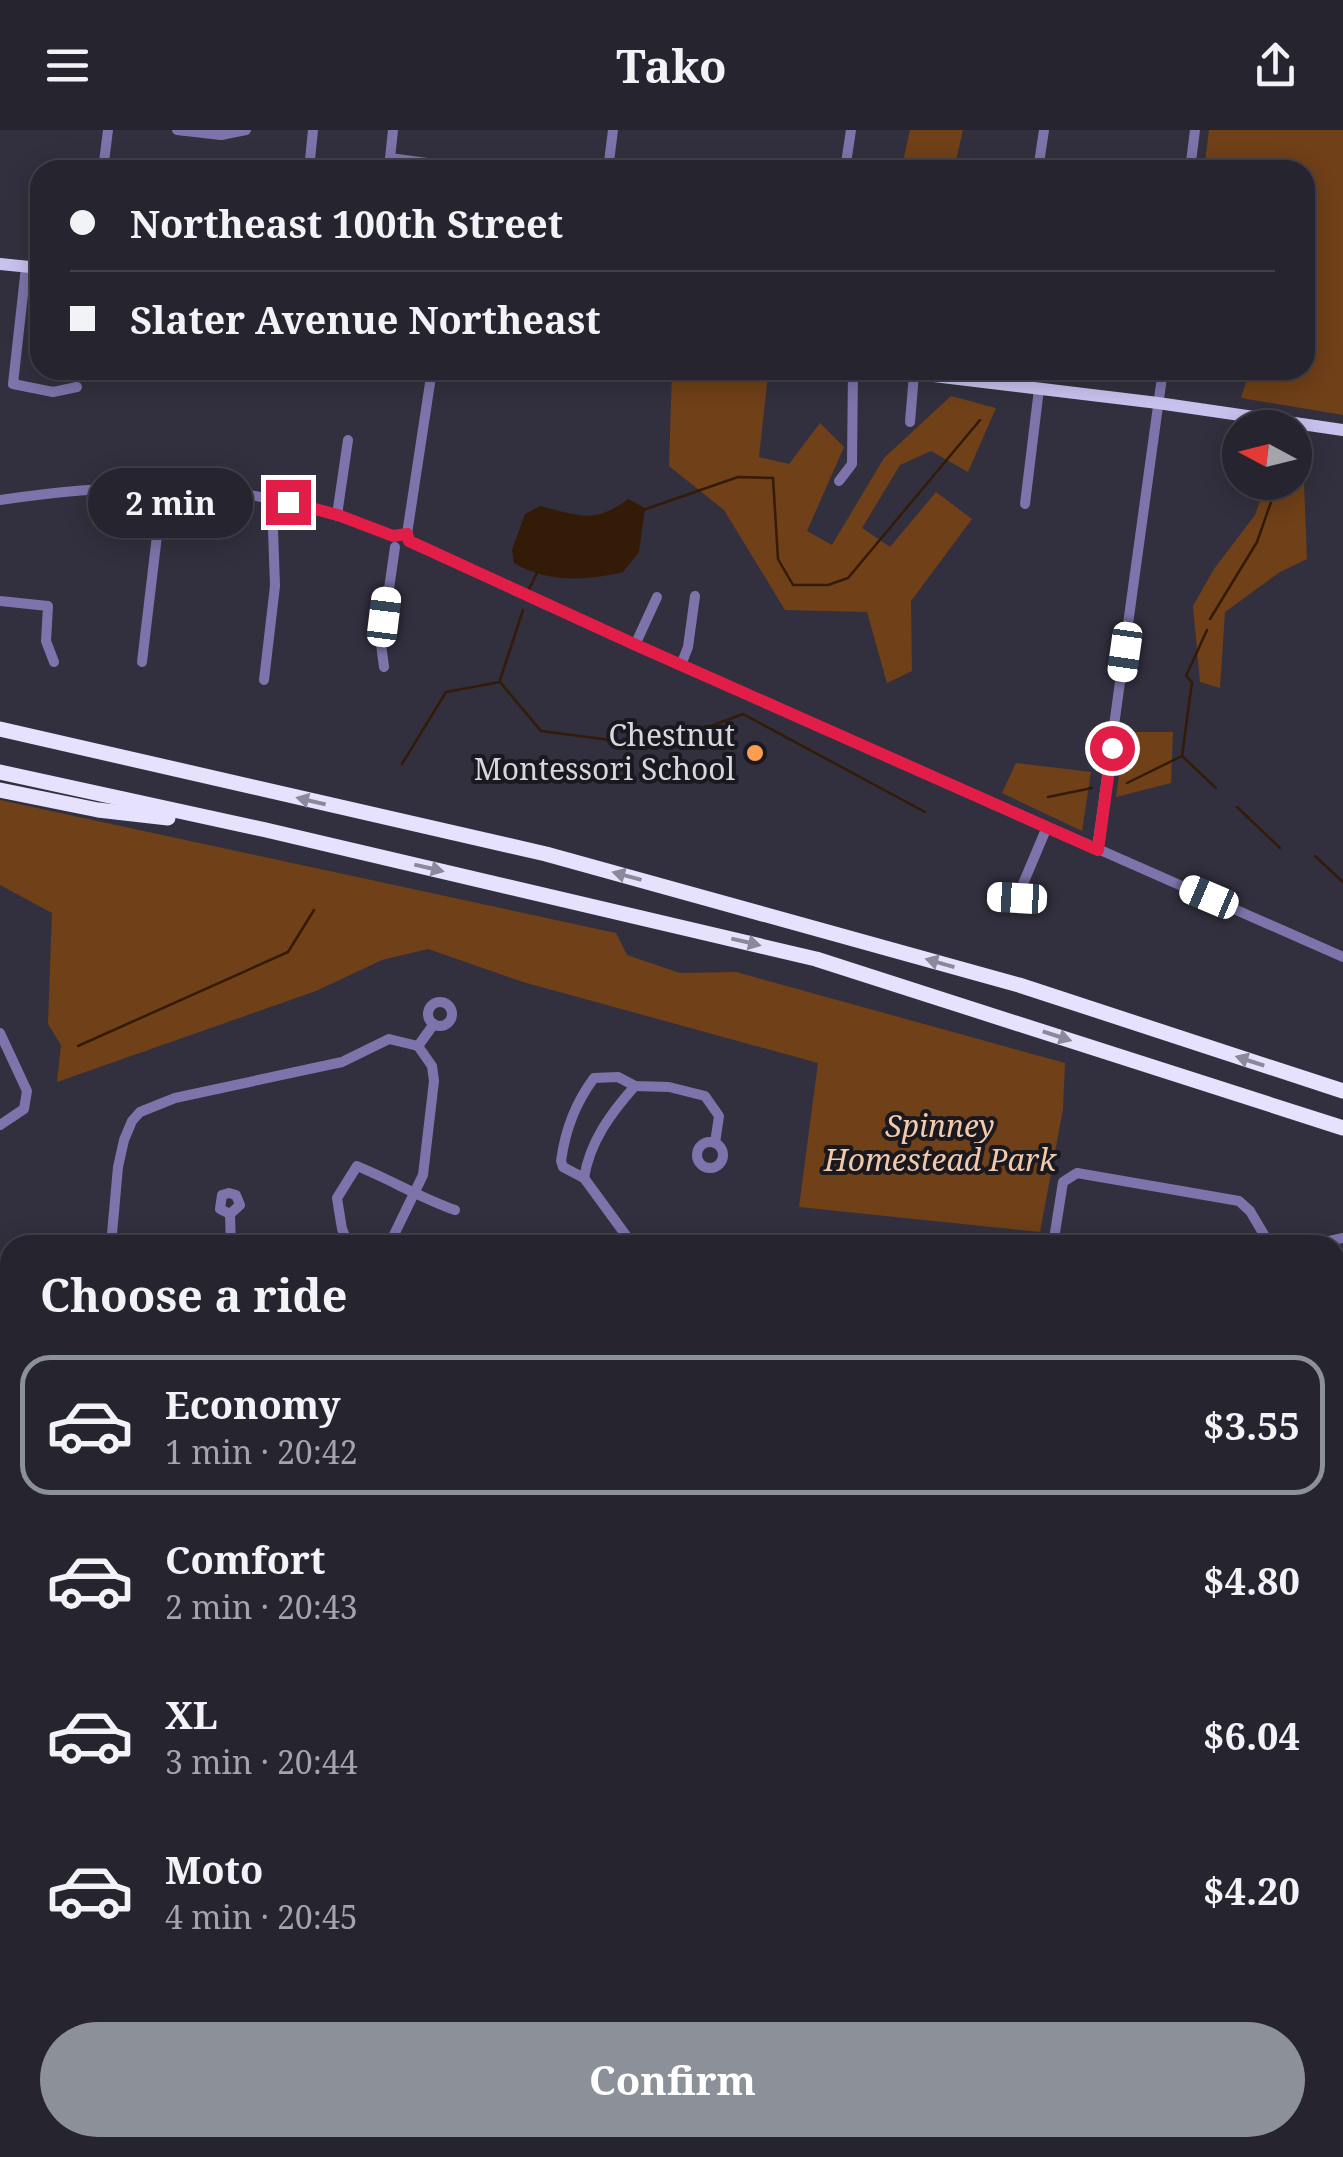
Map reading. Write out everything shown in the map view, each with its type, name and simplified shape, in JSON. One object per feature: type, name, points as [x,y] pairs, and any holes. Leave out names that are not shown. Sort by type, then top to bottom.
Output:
[{"type":"highway","points":[[0,729],[546,854],[1019,985],[1343,1091]]},
{"type":"highway","points":[[4,770],[816,959],[1343,1128]]},
{"type":"highway","points":[[0,790],[98,810],[266,830]]},
{"type":"main road","points":[[0,264],[30,268]]},
{"type":"main road","points":[[968,380],[1343,430]]},
{"type":"street","points":[[104,160],[108,130]]},
{"type":"street","points":[[177,130],[221,136],[246,130]]},
{"type":"street","points":[[310,160],[313,130]]},
{"type":"street","points":[[394,130],[390,158],[405,160]]},
{"type":"street","points":[[609,160],[613,130]]},
{"type":"street","points":[[846,160],[851,130]]},
{"type":"street","points":[[1040,160],[1044,130]]},
{"type":"street","points":[[1191,160],[1195,130]]},
{"type":"street","points":[[30,285],[13,384],[53,392],[77,387]]},
{"type":"street","points":[[408,537],[431,380]]},
{"type":"street","points":[[839,481],[852,464],[853,380]]},
{"type":"street","points":[[910,422],[914,380]]},
{"type":"street","points":[[1098,850],[1161,380]]},
{"type":"street","points":[[1026,504],[1039,388]]},
{"type":"street","points":[[338,515],[348,440]]},
{"type":"street","points":[[142,662],[163,485]]},
{"type":"street","points":[[0,500],[92,488],[206,488],[338,515],[394,541],[408,537],[636,645],[1343,957]]},
{"type":"street","points":[[264,680],[275,586],[273,530],[278,500]]},
{"type":"street","points":[[384,667],[381,644],[394,541]]},
{"type":"street","points":[[636,645],[657,596]]},
{"type":"street","points":[[681,665],[688,647],[695,596]]},
{"type":"street","points":[[0,601],[48,606],[46,640],[54,662]]},
{"type":"street","points":[[1017,898],[1047,828]]},
{"type":"street","points":[[992,896],[1034,899]]},
{"type":"street","points":[[418,1046],[434,1024]]},
{"type":"street","points":[[0,1032],[26,1091],[24,1109],[0,1125]]},
{"type":"street","points":[[112,1235],[118,1167],[132,1121],[140,1112],[175,1098],[342,1062],[389,1039],[418,1046],[432,1066],[434,1081],[426,1161],[394,1235]]},
{"type":"street","points":[[626,1235],[584,1178],[561,1162],[580,1096],[594,1078],[618,1077],[636,1086],[669,1087],[706,1096],[719,1116],[715,1142]]},
{"type":"street","points":[[584,1178],[588,1154],[636,1086]]},
{"type":"street","points":[[346,1235],[337,1198],[358,1166],[455,1210]]},
{"type":"street","points":[[1054,1235],[1062,1182],[1070,1175],[1084,1173],[1225,1196],[1250,1210],[1264,1235]]},
{"type":"street","points":[[230,1214],[231,1235]]},
{"type":"green space","points":[[910,130],[963,130],[956,160],[903,160]]},
{"type":"green space","points":[[1209,130],[1343,130],[1343,415],[1241,398],[1247,380],[1315,380],[1315,160],[1205,160]]},
{"type":"green space","points":[[672,380],[767,380],[759,457],[789,464],[820,423],[844,447],[807,531],[832,545],[884,458],[951,396],[996,408],[968,472],[931,451],[900,465],[862,528],[890,547],[936,492],[972,519],[911,601],[912,671],[887,683],[867,612],[785,610],[724,510],[669,466]]},
{"type":"green space","points":[[1260,500],[1305,500],[1307,559],[1280,572],[1225,612],[1220,688],[1200,682],[1193,606],[1214,569],[1255,515]]},
{"type":"green space","points":[[1125,732],[1173,732],[1171,783],[1116,797]]},
{"type":"green space","points":[[1016,763],[1091,772],[1082,831],[1002,793]]},
{"type":"green space","name":"Spinney Homestead Park","points":[[0,800],[616,933],[627,955],[680,973],[736,972],[1065,1063],[1063,1109],[1040,1232],[799,1207],[818,1063],[523,982],[428,949],[382,960],[316,991],[57,1082],[61,1045],[48,1024],[52,913],[0,885]]},
{"type":"shaded area","points":[[628,499],[645,508],[639,552],[623,572],[553,577],[514,563],[512,550],[525,514],[540,506],[576,515],[595,515]]},
{"type":"waterway","points":[[643,510],[738,477],[773,478],[778,559],[793,585],[828,585],[848,578],[980,420]]},
{"type":"waterway","points":[[1210,619],[1257,542],[1272,500]]},
{"type":"waterway","points":[[529,589],[537,573]]},
{"type":"waterway","points":[[500,680],[523,610]]},
{"type":"waterway","points":[[1182,756],[1192,682],[1186,676],[1207,630]]},
{"type":"waterway","points":[[402,764],[446,692],[500,682],[541,731],[641,744]]},
{"type":"waterway","points":[[684,736],[743,714],[925,812]]},
{"type":"waterway","points":[[1127,783],[1182,756],[1216,788]]},
{"type":"waterway","points":[[1048,797],[1092,788]]},
{"type":"waterway","points":[[1237,807],[1280,848]]},
{"type":"waterway","points":[[1315,856],[1343,882]]},
{"type":"waterway","points":[[78,1046],[288,952],[314,910]]},
{"type":"place","name":"Chestnut Montessori School","points":[[755,753]]},
{"type":"route","points":[[288,502],[338,515],[393,536],[407,534],[409,541],[599,629],[1098,850],[1112,748]]}]
